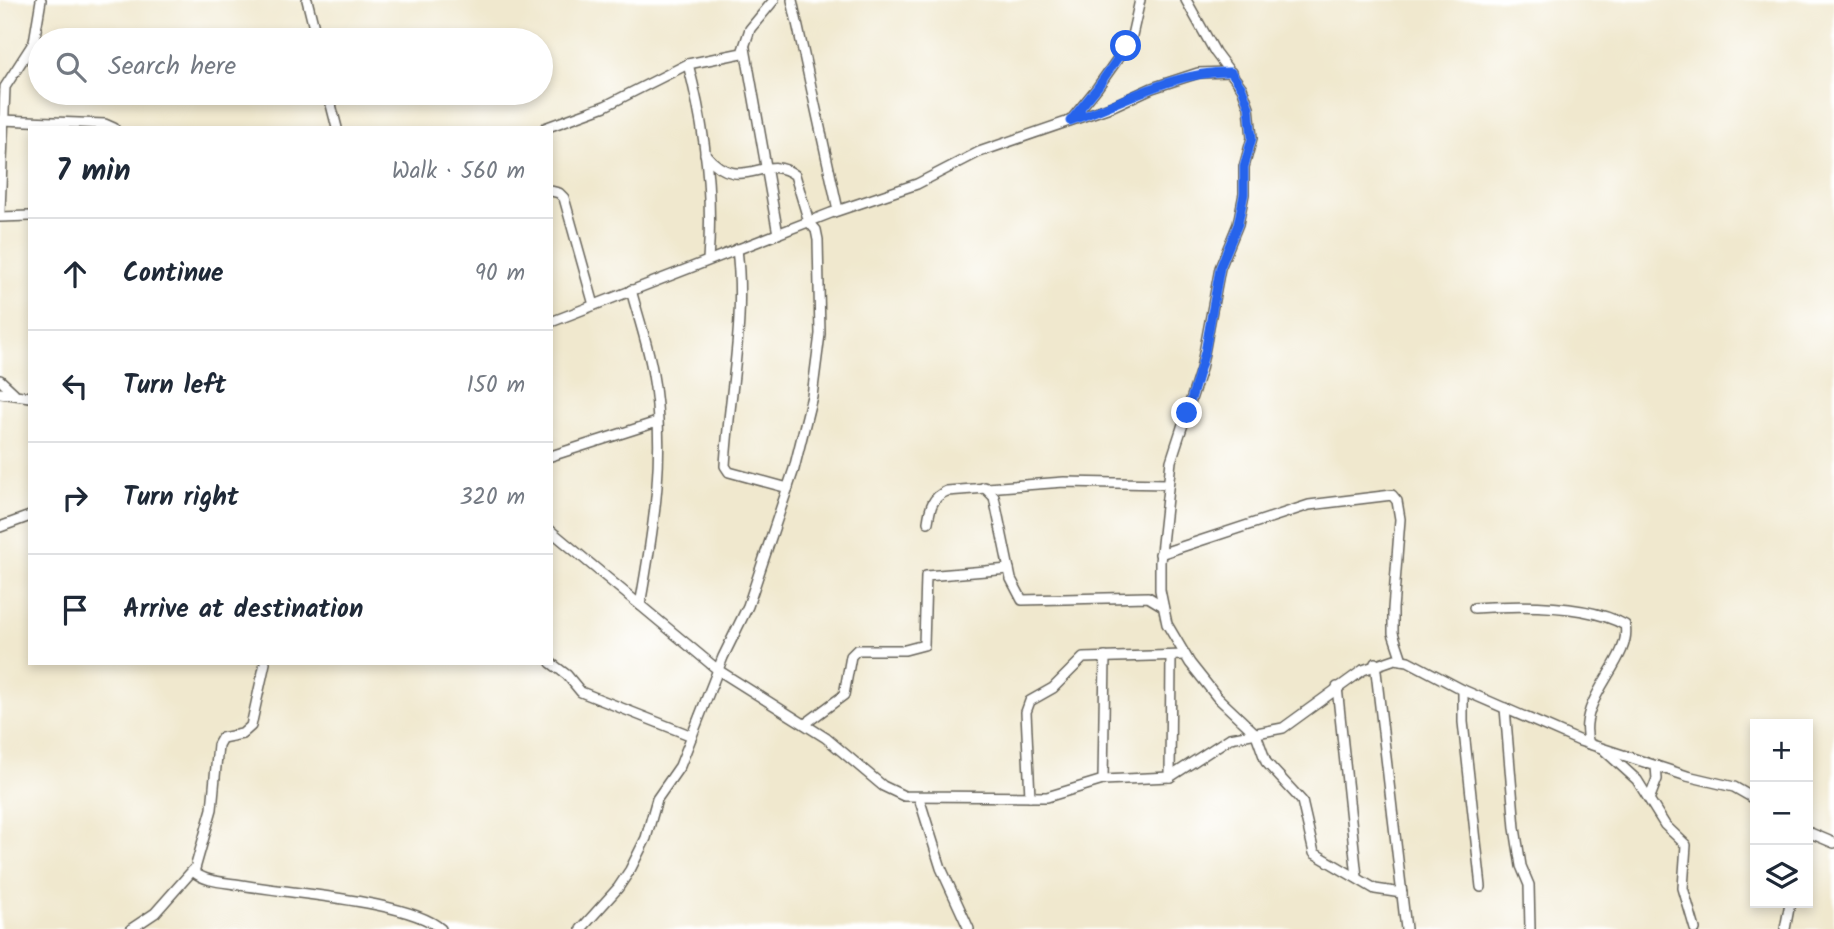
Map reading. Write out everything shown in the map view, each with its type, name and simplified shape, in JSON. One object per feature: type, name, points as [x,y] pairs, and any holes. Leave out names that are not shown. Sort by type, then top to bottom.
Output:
[{"type":"street","points":[[36,28],[41,0]]},
{"type":"street","points":[[307,0],[314,28]]},
{"type":"street","points":[[774,0],[750,29],[745,48],[778,233]]},
{"type":"street","points":[[792,0],[838,210]]},
{"type":"street","points":[[1070,121],[1131,40],[1140,0]]},
{"type":"street","points":[[1186,0],[1215,52],[1244,94],[1252,131],[1244,167],[1244,194],[1236,233],[1220,268],[1203,360],[1171,461],[1167,484],[1159,582],[1167,624],[1185,655],[1217,697],[1256,734],[1266,762],[1302,801],[1314,853],[1375,889],[1402,893]]},
{"type":"street","points":[[550,126],[605,106],[688,64],[738,54],[745,48]]},
{"type":"street","points":[[0,211],[1,120],[5,87],[28,51]]},
{"type":"street","points":[[688,64],[700,110],[705,154],[711,225],[708,260]]},
{"type":"street","points":[[553,321],[838,210],[917,184],[979,152],[1070,121],[1171,81],[1208,72],[1231,72]]},
{"type":"street","points":[[331,105],[336,126]]},
{"type":"street","points":[[1,120],[110,126]]},
{"type":"street","points":[[581,929],[625,879],[646,838],[657,799],[676,774],[718,670],[748,606],[788,488],[818,365],[818,240],[816,230],[809,222],[795,175],[786,169],[726,173],[705,154]]},
{"type":"street","points":[[553,191],[559,192],[564,198],[594,305]]},
{"type":"street","points":[[0,217],[28,216]]},
{"type":"street","points":[[737,249],[742,291],[741,322],[726,471],[788,488]]},
{"type":"street","points":[[631,290],[651,366],[657,422],[654,527],[640,605]]},
{"type":"street","points":[[0,380],[18,396]]},
{"type":"street","points":[[0,393],[28,397]]},
{"type":"street","points":[[553,455],[657,422]]},
{"type":"street","points":[[928,522],[930,506],[940,494],[984,487],[1064,482],[1167,484]]},
{"type":"street","points":[[984,487],[994,497],[1016,594],[1026,601],[1148,597],[1163,606]]},
{"type":"street","points":[[1160,554],[1309,505],[1392,495],[1397,501],[1400,519],[1393,632],[1402,660]]},
{"type":"street","points":[[0,527],[28,517]]},
{"type":"street","points":[[553,533],[718,670],[806,724],[848,754],[883,786],[904,796],[1030,797],[1071,792],[1103,780],[1170,777],[1230,738],[1272,732],[1293,723],[1337,687],[1375,663],[1402,660],[1463,690],[1604,750],[1734,787],[1750,796]]},
{"type":"street","points":[[806,724],[844,695],[851,656],[857,650],[905,650],[923,645],[928,575],[1009,569]]},
{"type":"street","points":[[1474,608],[1543,607],[1600,616],[1625,625],[1622,643],[1586,719],[1589,744]]},
{"type":"street","points":[[1030,797],[1027,712],[1030,701],[1053,688],[1077,661],[1105,657],[1185,655]]},
{"type":"street","points":[[1170,777],[1171,656]]},
{"type":"street","points":[[1103,780],[1105,657]]},
{"type":"street","points":[[1375,663],[1406,929]]},
{"type":"street","points":[[553,664],[567,675],[581,692],[692,736]]},
{"type":"street","points":[[131,929],[155,913],[193,870],[212,809],[218,745],[222,738],[242,734],[251,726],[265,665]]},
{"type":"street","points":[[1337,687],[1357,877]]},
{"type":"street","points":[[1463,690],[1463,722],[1481,887]]},
{"type":"street","points":[[1505,708],[1517,841],[1521,866],[1530,885],[1530,929]]},
{"type":"street","points":[[1604,750],[1631,774],[1650,797],[1665,825],[1688,848],[1683,888],[1695,929]]},
{"type":"street","points":[[1650,797],[1657,779],[1656,766]]},
{"type":"street","points":[[919,798],[943,875],[969,929]]},
{"type":"street","points":[[1813,835],[1834,843]]},
{"type":"street","points":[[193,870],[204,878],[261,889],[397,909],[427,918],[441,929]]},
{"type":"street","points":[[1785,929],[1789,908]]},
{"type":"route","points":[[1126,46],[1070,121],[1113,106],[1152,88],[1208,72],[1231,72],[1242,88],[1249,107],[1252,138],[1243,173],[1244,194],[1238,224],[1220,268],[1216,303],[1205,352],[1187,413]]}]
